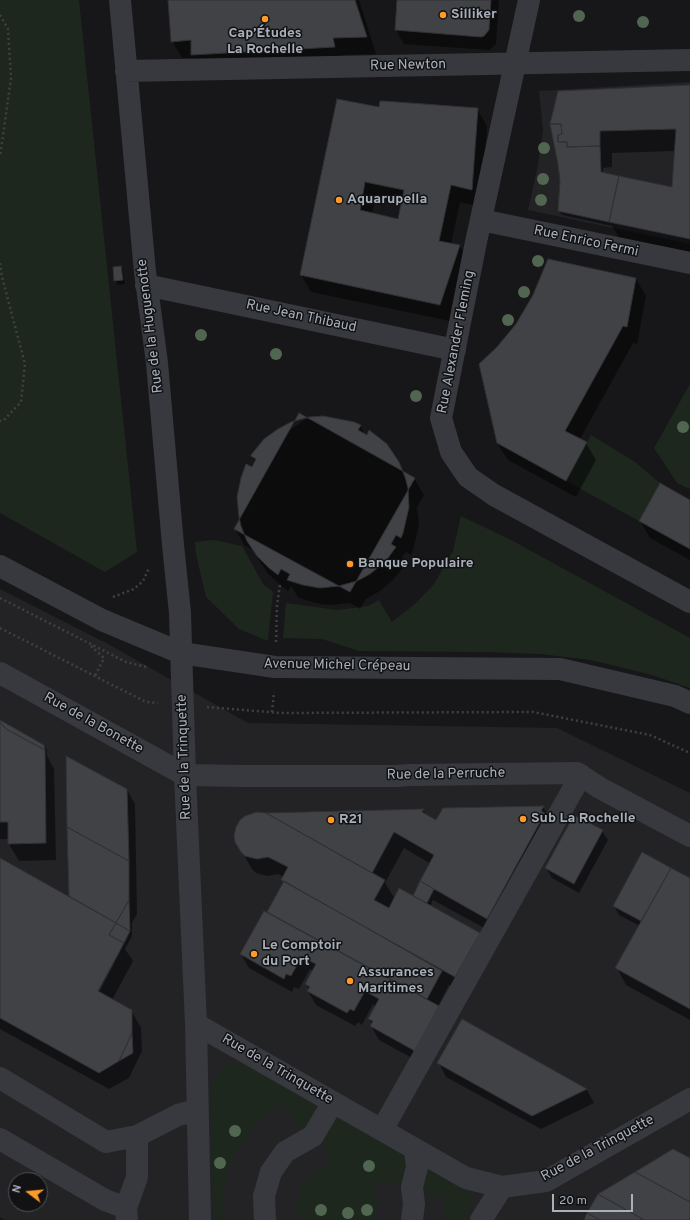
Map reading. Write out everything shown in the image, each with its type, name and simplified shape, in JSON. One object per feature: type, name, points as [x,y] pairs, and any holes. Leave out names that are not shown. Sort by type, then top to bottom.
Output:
[{"type":"street","name":"Rue de la Huguenotte","points":[[120,0],[146,285],[157,363],[180,613],[181,653]]},
{"type":"street","name":"Rue Alexander Fleming","points":[[529,0],[481,220],[441,418],[451,452],[468,477],[494,495],[690,602]]},
{"type":"street","name":"Rue Newton","points":[[126,71],[690,60]]},
{"type":"street","name":"Rue Enrico Fermi","points":[[481,220],[690,263]]},
{"type":"street","name":"Rue Jean Thibaud","points":[[146,285],[455,350]]},
{"type":"street","name":"Avenue Michel Crépeau","points":[[0,566],[102,620],[181,653],[275,667],[560,669],[675,696],[690,703]]},
{"type":"street","name":"Rue de la Trinquette","points":[[181,653],[196,1024],[466,1178],[502,1187],[546,1180],[690,1099]]},
{"type":"street","name":"Rue de la Bonette","points":[[0,673],[185,775]]},
{"type":"street","name":"Rue de la Perruche","points":[[185,775],[397,776],[577,772],[600,788],[690,836]]},
{"type":"street","points":[[382,1130],[581,775]]},
{"type":"street","points":[[196,1024],[200,1220]]},
{"type":"street","points":[[0,1078],[106,1142],[137,1136],[178,1115],[197,1110]]},
{"type":"street","points":[[265,1220],[264,1196],[271,1172],[285,1152],[313,1136],[333,1102]]},
{"type":"street","points":[[0,1139],[127,1214],[137,1177],[137,1136]]},
{"type":"street","points":[[412,1220],[414,1204],[412,1187],[417,1168],[415,1149]]},
{"type":"street","points":[[481,1220],[502,1187]]},
{"type":"path","points":[[0,15],[8,29],[11,78],[0,157]]},
{"type":"path","points":[[0,263],[2,277],[24,364],[21,402],[4,420],[0,421]]},
{"type":"path","points":[[276,644],[277,605],[280,585]]},
{"type":"path","points":[[0,628],[146,702],[272,712],[533,712],[650,735],[690,753]]},
{"type":"path","points":[[272,712],[274,691]]},
{"type":"shaded area","points":[[0,0],[79,0],[137,552],[105,572],[0,513]]},
{"type":"shaded area","points":[[690,82],[690,244],[528,210],[537,170],[543,130],[539,91]]},
{"type":"shaded area","points":[[690,384],[690,489],[677,483],[654,448]]},
{"type":"shaded area","points":[[591,435],[635,462],[660,483],[639,521],[566,481]]},
{"type":"shaded area","points":[[461,516],[511,540],[690,638],[690,688],[652,675],[591,660],[540,654],[489,652],[359,651],[322,639],[283,638],[286,603],[337,610],[368,606],[379,600],[392,622],[416,603],[434,584],[453,551]]},
{"type":"shaded area","points":[[214,540],[242,546],[263,584],[273,592],[268,641],[239,629],[206,597],[196,554],[195,542]]},
{"type":"shaded area","points":[[0,589],[108,644],[248,723],[557,728],[690,793],[690,1220],[5,1220],[0,1217]]},
{"type":"shaded area","points":[[238,1063],[253,1067],[464,1184],[470,1193],[473,1204],[465,1220],[444,1220],[445,1197],[423,1196],[394,1182],[373,1187],[378,1203],[375,1220],[299,1220],[296,1205],[301,1187],[309,1176],[321,1168],[331,1165],[326,1147],[299,1128],[284,1105],[269,1114],[257,1124],[235,1154],[227,1172],[224,1188],[224,1220],[213,1220],[210,1096],[213,1081],[224,1065]]},
{"type":"building","name":"Cap’Études La Rochelle","points":[[168,0],[355,0],[367,37],[333,38],[335,47],[191,55],[191,40],[171,42]]},
{"type":"building","name":"Silliker","points":[[397,0],[491,0],[489,30],[484,36],[481,37],[395,30]]},
{"type":"building","points":[[690,85],[690,239],[609,222],[619,176],[672,187],[676,129],[600,131],[600,146],[567,147],[567,142],[558,142],[558,135],[562,134],[561,124],[550,124],[558,91]]},
{"type":"building","name":"Aquarupella","points":[[337,99],[379,107],[380,101],[383,101],[478,108],[472,190],[451,185],[439,241],[460,245],[440,305],[300,275]],"holes":[[[365,182],[404,190],[398,219],[360,210]]]},
{"type":"building","points":[[550,124],[561,124],[562,134],[558,135],[558,142],[567,142],[567,147],[600,146],[601,172],[619,176],[609,222],[558,211],[560,181]]},
{"type":"building","points":[[548,259],[636,278],[627,327],[623,326],[565,431],[587,442],[566,481],[497,443],[479,364],[497,347],[516,324],[533,295]]},
{"type":"building","points":[[121,266],[123,280],[114,281],[113,267]]},
{"type":"building","points":[[299,413],[415,478],[350,592],[234,529]]},
{"type":"building","points":[[323,416],[354,422],[361,425],[358,430],[367,435],[369,430],[387,444],[399,462],[405,477],[408,488],[409,507],[401,538],[396,535],[391,544],[396,547],[385,562],[370,574],[357,581],[339,586],[320,588],[287,580],[290,574],[281,569],[278,575],[257,556],[247,541],[241,526],[237,497],[246,464],[252,467],[256,459],[251,455],[264,439],[291,422],[309,417]]},
{"type":"building","points":[[660,483],[690,500],[690,549],[639,521]]},
{"type":"building","points":[[0,720],[44,745],[45,750],[6,729]]},
{"type":"building","points":[[0,722],[6,729],[45,750],[46,843],[8,844],[8,822],[0,822]]},
{"type":"building","points":[[66,756],[127,789],[129,861],[67,827]]},
{"type":"building","points":[[544,806],[541,811],[545,813],[487,919],[420,881],[434,855],[394,832],[372,873],[266,813],[424,809],[422,812],[436,820],[443,808]]},
{"type":"building","points":[[257,812],[266,813],[385,880],[374,900],[389,908],[399,888],[480,933],[455,977],[281,880],[288,867],[268,857],[257,859],[245,856],[235,842],[234,836],[236,827],[240,820],[245,816]]},
{"type":"building","points":[[574,815],[603,830],[574,884],[545,868]]},
{"type":"building","points":[[67,827],[129,861],[129,900],[116,923],[69,896]]},
{"type":"building","points":[[642,852],[671,868],[641,921],[613,906]]},
{"type":"building","points":[[0,858],[116,923],[109,935],[124,943],[98,991],[132,1010],[132,1033],[119,1061],[99,1073],[0,1018]]},
{"type":"building","points":[[671,868],[690,878],[690,1009],[615,968]]},
{"type":"building","points":[[284,881],[442,971],[427,999],[267,912]]},
{"type":"building","points":[[420,881],[434,889],[427,903],[413,896]]},
{"type":"building","points":[[129,900],[130,931],[116,923]]},
{"type":"building","name":"Assurances Maritimes","points":[[264,911],[439,1006],[415,1051],[370,1026],[373,1021],[368,1019],[379,999],[365,991],[354,1011],[350,1009],[347,1013],[307,991],[310,987],[305,984],[316,964],[302,956],[291,976],[286,974],[284,979],[240,954]]},
{"type":"building","points":[[116,923],[130,931],[124,943],[109,935]]},
{"type":"building","points":[[462,1019],[587,1089],[532,1116],[437,1063]]},
{"type":"building","points":[[132,1033],[133,1053],[119,1061]]},
{"type":"building","points":[[673,1149],[690,1158],[690,1202],[635,1172]]},
{"type":"building","points":[[635,1172],[690,1202],[690,1220],[644,1220],[598,1194]]},
{"type":"building","points":[[598,1194],[644,1220],[600,1220],[587,1213]]},
{"type":"building","points":[[587,1213],[600,1220],[584,1220]]},
{"type":"place","name":"Silliker","points":[[443,15]]},
{"type":"place","name":"Cap’Études La Rochelle","points":[[265,19]]},
{"type":"place","name":"Aquarupella","points":[[339,200]]},
{"type":"place","name":"Banque Populaire","points":[[350,564]]},
{"type":"place","name":"Sub La Rochelle","points":[[523,819]]},
{"type":"place","name":"R21","points":[[331,820]]},
{"type":"place","name":"Le Comptoir du Port","points":[[254,954]]},
{"type":"place","name":"Assurances Maritimes","points":[[350,981]]}]
